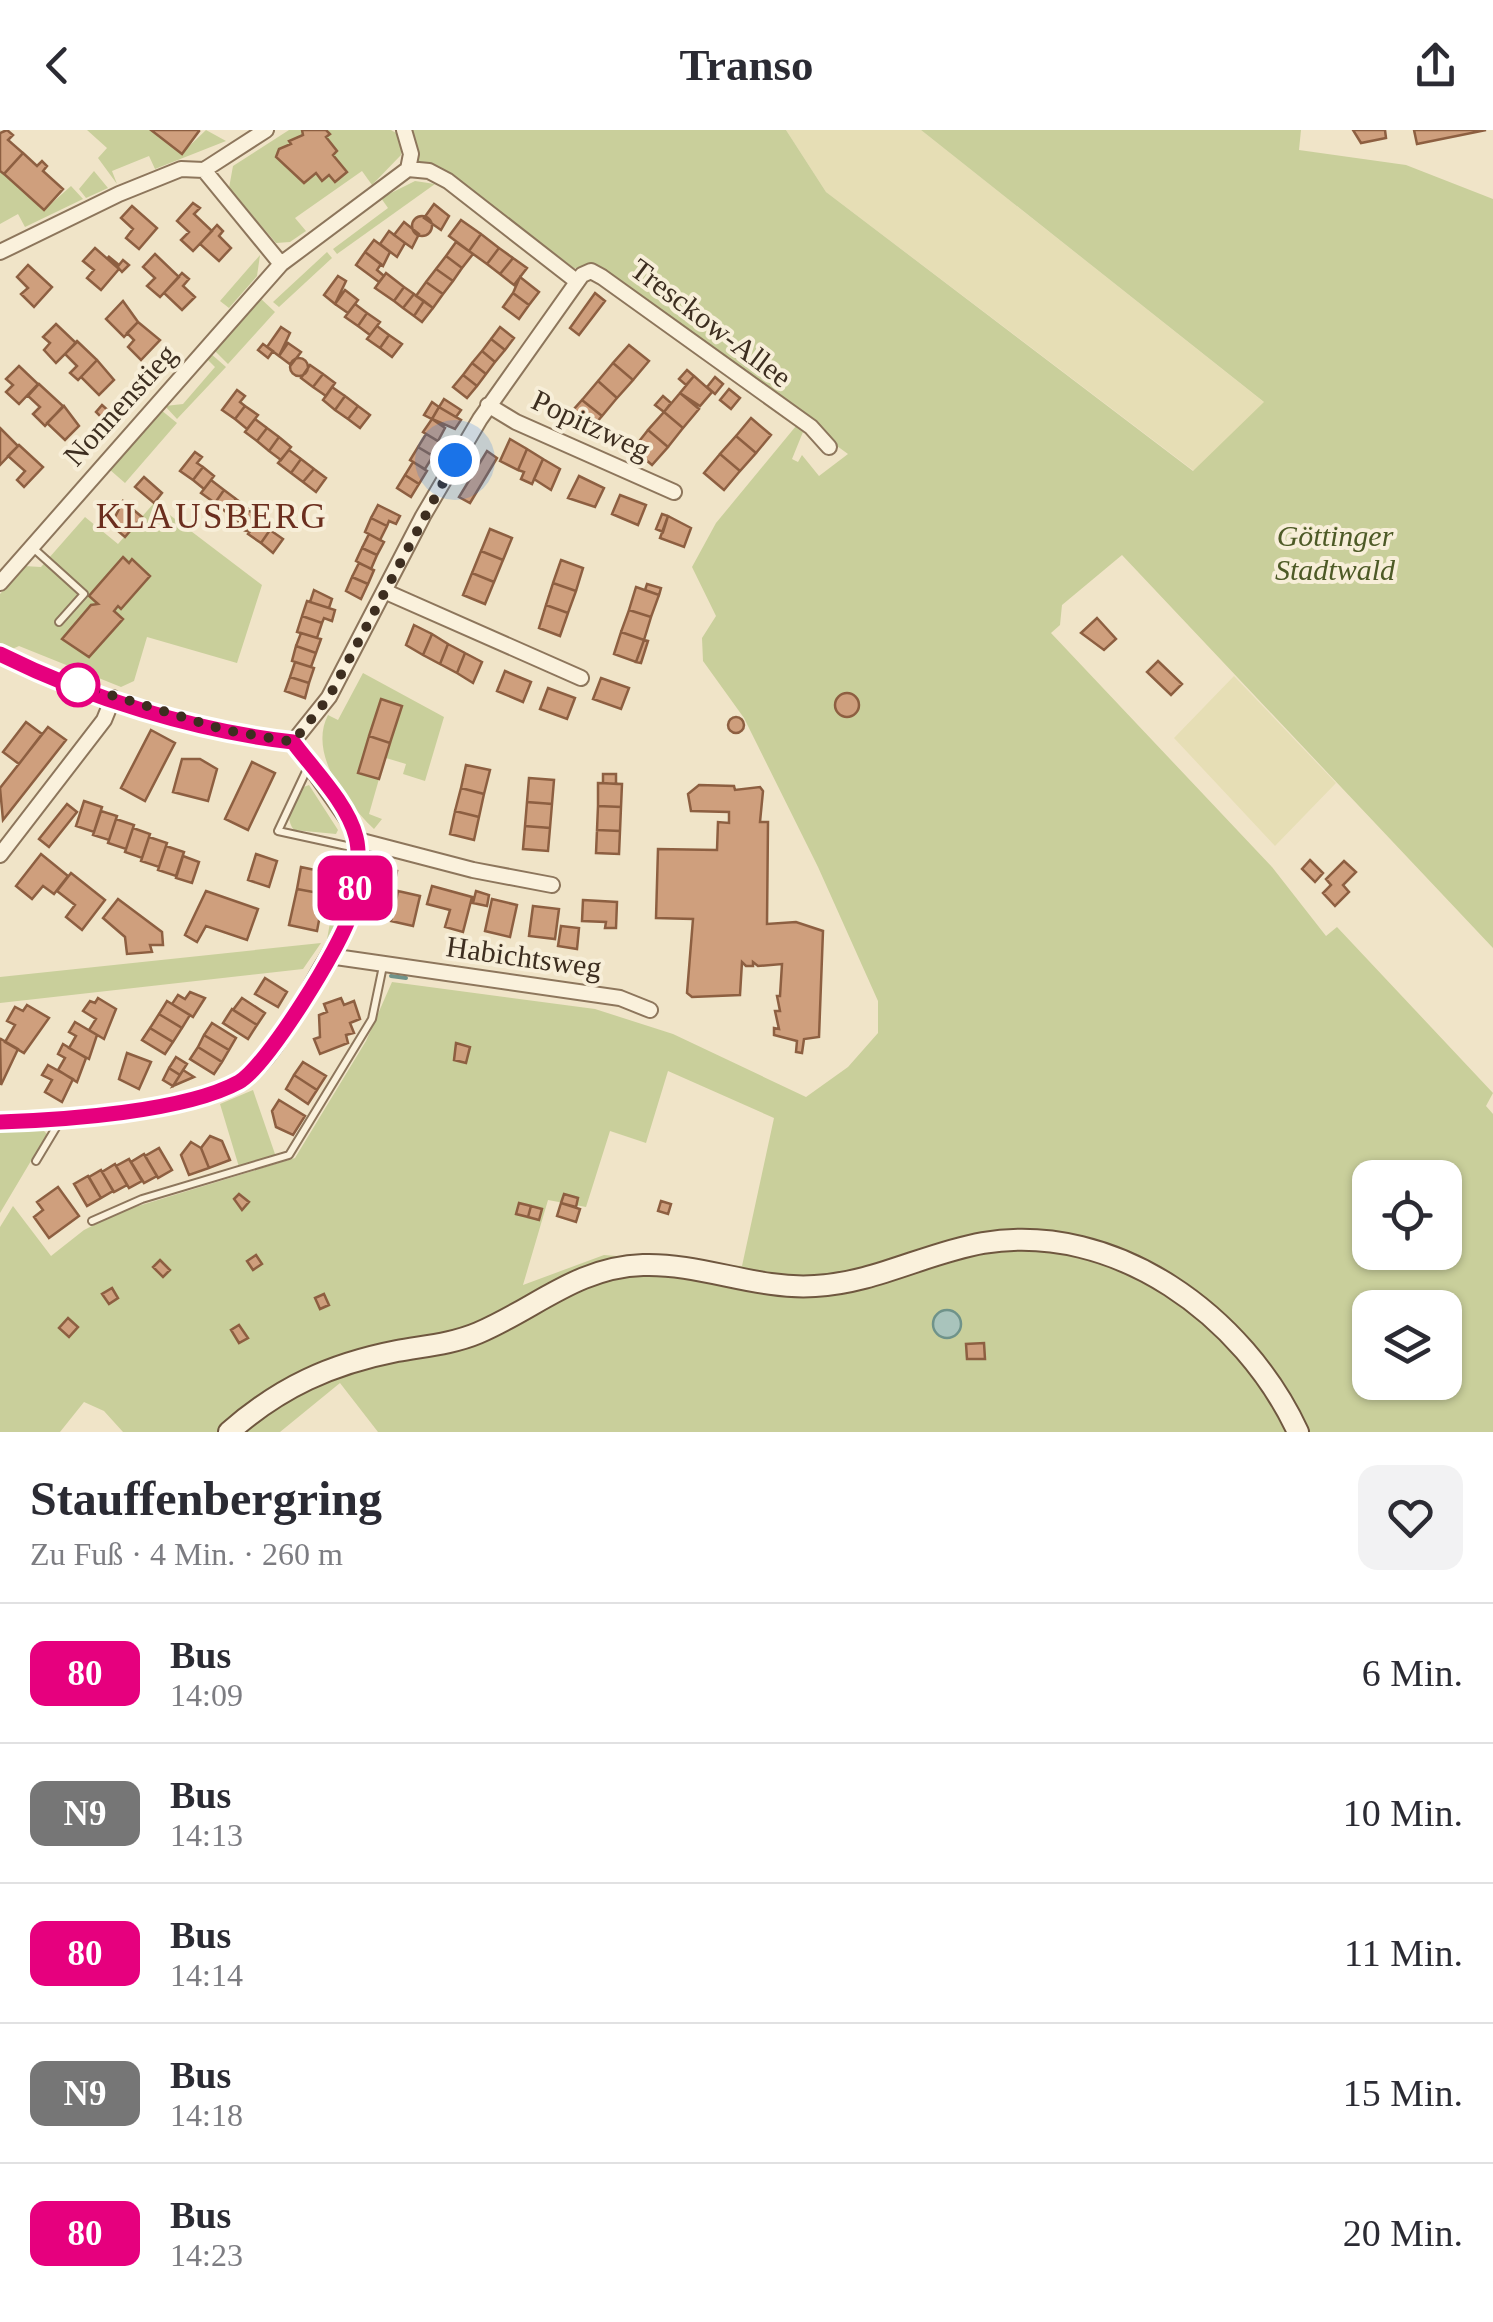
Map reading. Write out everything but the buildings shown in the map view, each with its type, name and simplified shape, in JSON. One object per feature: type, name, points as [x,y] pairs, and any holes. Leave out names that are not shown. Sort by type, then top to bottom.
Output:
[{"type":"street","points":[[0,252],[119,194],[181,169],[204,170],[266,130]]},
{"type":"street","points":[[404,130],[411,154],[408,169]]},
{"type":"street","name":"Nonnenstieg","points":[[0,583],[281,264],[356,203],[408,169]]},
{"type":"street","name":"Tresckow-Allee","points":[[408,169],[429,172],[448,181],[575,280],[591,271],[602,276],[810,428],[830,447]]},
{"type":"street","points":[[204,170],[281,264]]},
{"type":"street","points":[[293,742],[329,697],[488,405],[575,280]]},
{"type":"street","name":"Popitzweg","points":[[488,405],[516,422],[674,492]]},
{"type":"street","points":[[384,590],[582,678]]},
{"type":"street","points":[[0,654],[113,698],[225,730],[293,742],[357,844],[351,912],[329,956],[264,1059],[243,1079],[200,1095],[60,1120],[0,1122]]},
{"type":"street","points":[[0,855],[104,720],[113,698]]},
{"type":"street","points":[[357,844],[552,885]]},
{"type":"street","name":"Habichtsweg","points":[[329,956],[620,998],[650,1010]]},
{"type":"street","points":[[230,1432],[302,1379],[363,1358],[479,1333],[588,1274],[646,1265],[782,1287],[818,1286],[870,1278],[980,1244],[1040,1239],[1123,1262],[1211,1315],[1262,1370],[1298,1432]]},
{"type":"lane","points":[[31,546],[84,594],[59,622]]},
{"type":"lane","points":[[309,764],[278,831],[357,844]]},
{"type":"lane","points":[[92,1221],[142,1200],[289,1155],[372,1018],[383,966]]},
{"type":"lane","points":[[36,1161],[60,1120]]},
{"type":"shaded area","points":[[786,130],[921,130],[1265,403],[1194,471],[826,192]]},
{"type":"shaded area","points":[[1234,676],[1336,783],[1275,846],[1174,738]]},
{"type":"green space","points":[[87,130],[151,130],[182,153],[206,130],[226,141],[155,169],[149,156],[112,171],[117,184],[98,158],[107,148]]},
{"type":"green space","points":[[289,130],[391,130],[401,136],[401,155],[372,185],[362,171],[295,218],[306,231],[290,242],[276,243],[229,188],[233,166]]},
{"type":"green space","name":"Göttinger Stadtwald","points":[[412,130],[786,130],[826,192],[1193,471],[1264,402],[921,130],[1301,130],[1299,150],[1406,165],[1493,199],[1493,948],[1122,555],[1062,605],[1060,625],[1051,633],[1272,867],[1326,936],[1337,927],[1493,1093],[1486,1106],[1493,1114],[1493,1432],[378,1432],[340,1383],[280,1432],[123,1432],[104,1411],[84,1402],[60,1432],[0,1432],[0,1227],[13,1206],[51,1256],[84,1230],[122,1211],[295,1158],[366,1041],[392,982],[595,1009],[673,1034],[806,1097],[848,1067],[878,1033],[878,1001],[818,867],[744,718],[703,661],[702,638],[716,616],[692,567],[716,523],[796,426],[803,432],[792,459],[798,462],[802,455],[819,476],[848,454],[592,267],[574,268],[443,170],[418,163]],"holes":[[[668,1071],[774,1118],[742,1266],[604,1255],[523,1285],[548,1200],[586,1207],[610,1131],[646,1143]]]},
{"type":"green space","points":[[0,171],[44,210],[71,186],[83,199],[25,227],[18,214],[0,224]]},
{"type":"green space","points":[[94,171],[108,188],[86,198],[79,189]]},
{"type":"green space","points":[[415,181],[435,184],[337,254],[333,249],[388,208],[381,198]]},
{"type":"green space","points":[[327,252],[332,258],[279,307],[273,302]]},
{"type":"green space","points":[[260,255],[257,276],[229,308],[220,301]]},
{"type":"green space","points":[[259,297],[275,312],[228,364],[213,349]]},
{"type":"green space","points":[[210,353],[226,367],[177,419],[165,406],[183,404],[215,367],[206,358]]},
{"type":"green space","points":[[161,410],[177,423],[125,483],[109,469]]},
{"type":"green space","points":[[154,503],[262,585],[237,663],[147,637],[134,681],[121,687],[19,646],[10,650],[0,644],[0,594],[24,566],[41,567],[85,517],[118,544]]},
{"type":"green space","points":[[363,673],[444,717],[425,781],[403,774],[406,764],[386,758],[402,706],[381,700],[358,772],[379,779],[369,814],[382,819],[374,829],[342,791],[326,761],[323,745],[328,715],[338,720]]},
{"type":"green space","points":[[309,785],[338,830],[336,834],[294,830],[291,825],[293,804],[301,788]]},
{"type":"green space","points":[[346,849],[345,901],[326,945],[343,850]]},
{"type":"green space","points":[[321,943],[303,969],[0,1003],[0,977]]},
{"type":"green space","points":[[253,1090],[276,1157],[239,1167],[220,1104]]},
{"type":"green space","points":[[43,1130],[47,1134],[0,1213],[0,1132]]},
{"type":"water","points":[[947,1310],[957,1314],[961,1324],[957,1334],[947,1338],[937,1334],[933,1324],[937,1314]]},
{"type":"waterway","points":[[391,976],[406,978]]},
{"type":"bus line","name":"80","points":[[0,654],[124,702],[257,738],[293,742],[358,840],[355,888],[344,929],[277,1040],[251,1073],[222,1089],[118,1112],[84,1118],[0,1122]]},
{"type":"district","name":"KLAUSBERG","points":[[212,516]]},
{"type":"route","points":[[78,685],[225,730],[293,742],[329,697],[455,460]]}]
